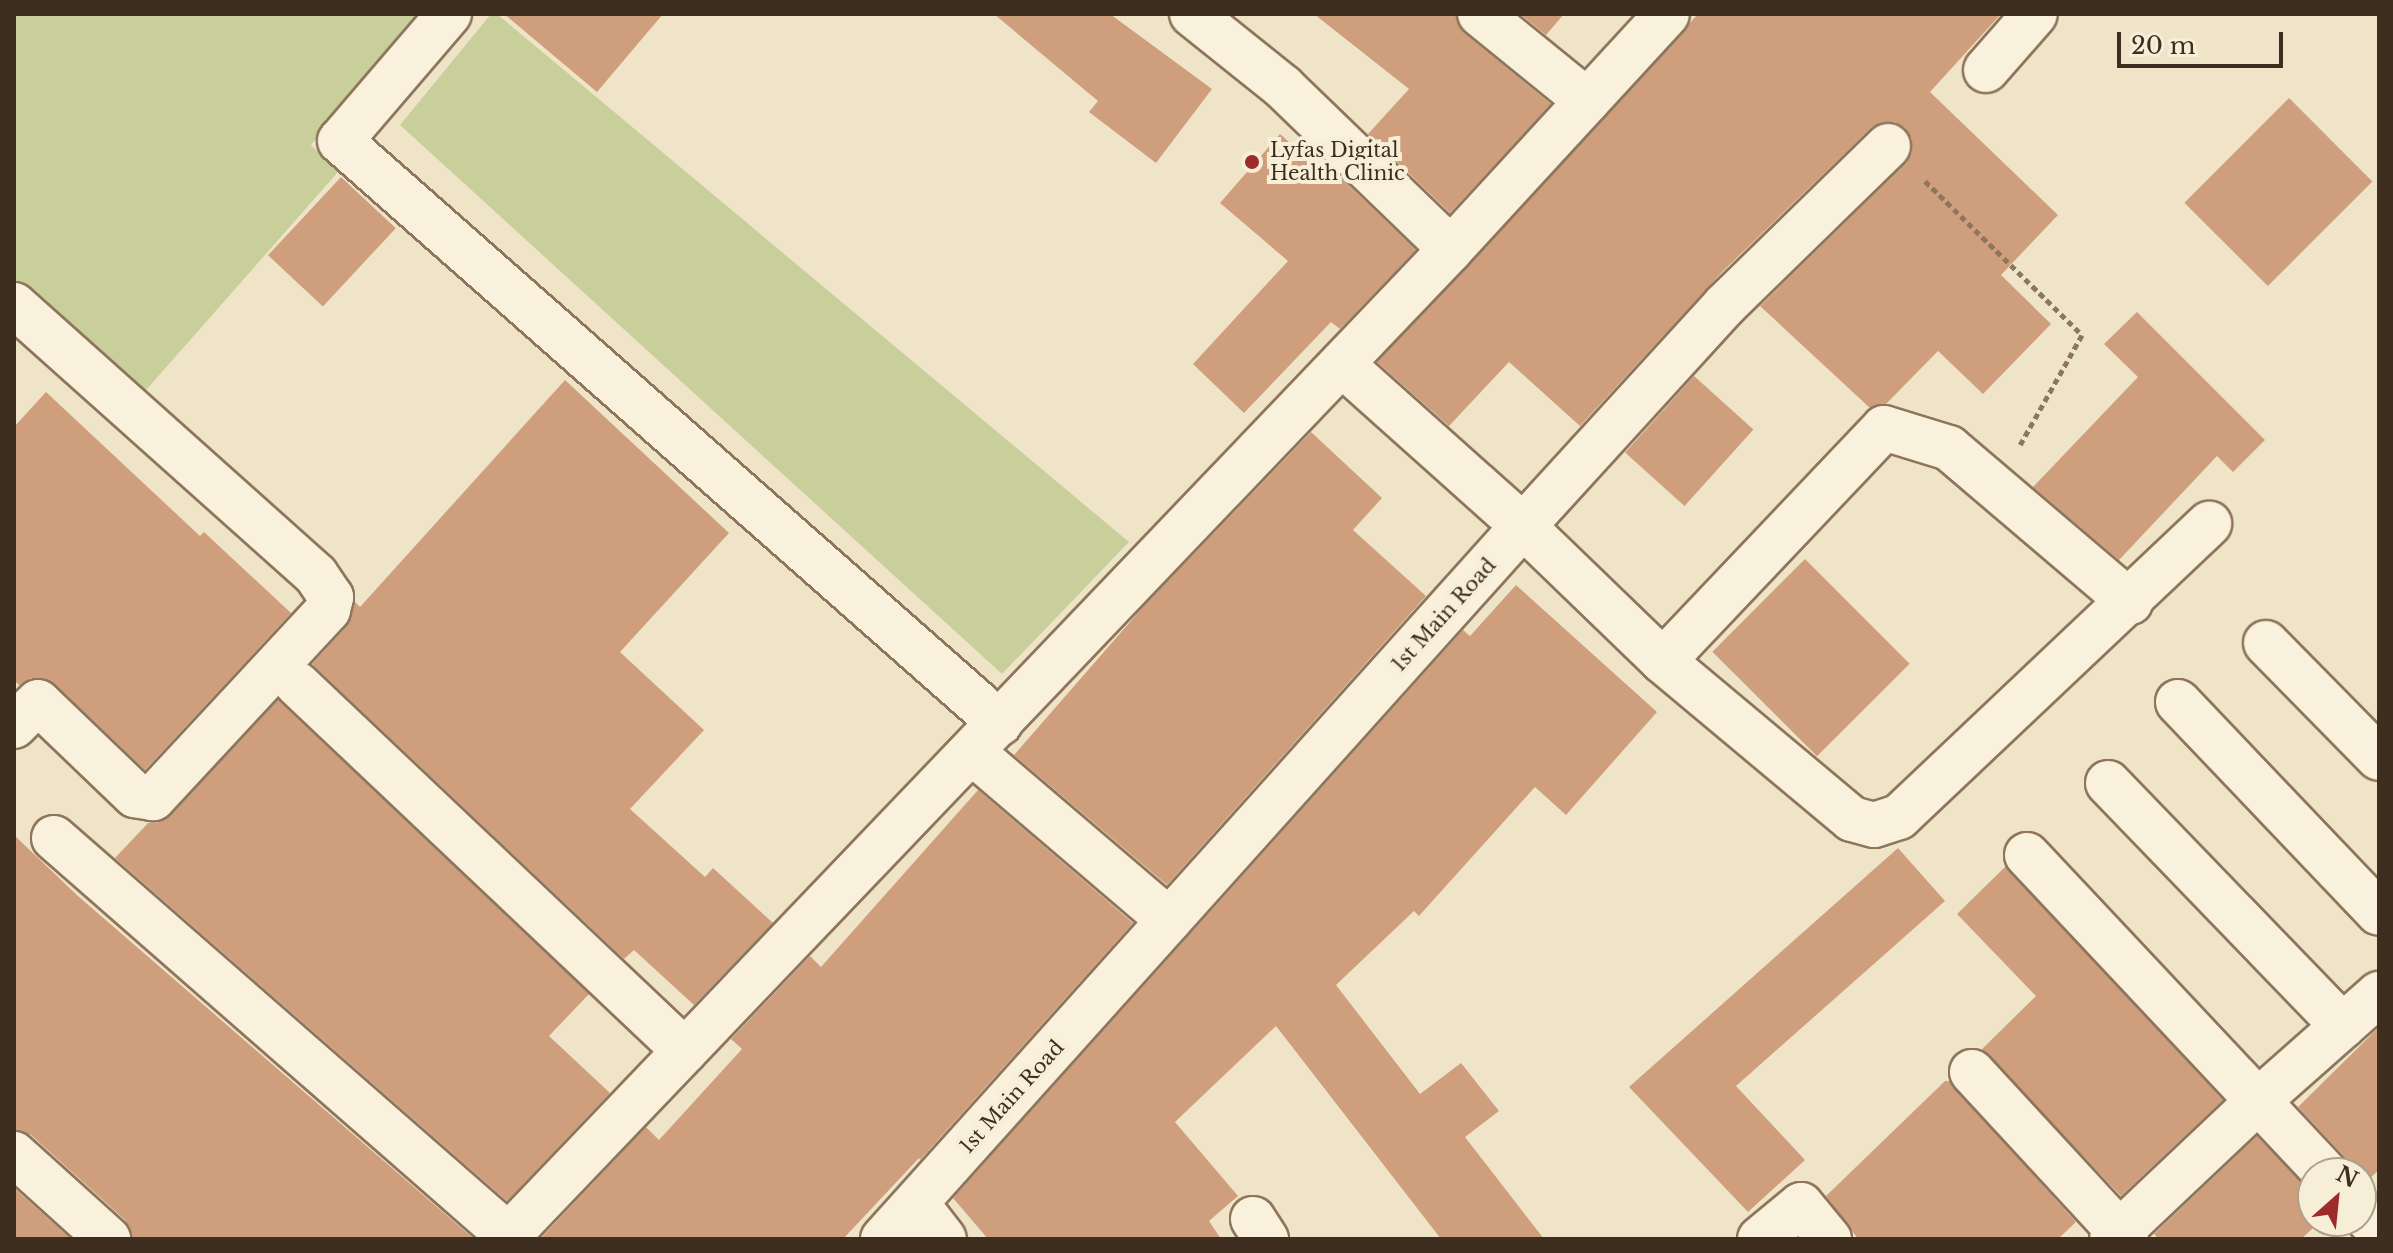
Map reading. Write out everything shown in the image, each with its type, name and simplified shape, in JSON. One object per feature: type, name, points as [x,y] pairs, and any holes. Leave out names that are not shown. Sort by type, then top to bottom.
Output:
[{"type":"street","points":[[449,14],[340,141],[986,737],[1169,920]]},
{"type":"street","points":[[1192,14],[1283,87],[1451,249]]},
{"type":"street","points":[[1480,14],[1587,101]]},
{"type":"street","points":[[54,838],[507,1237],[1342,364],[1667,14]]},
{"type":"street","points":[[1986,70],[2035,14]]},
{"type":"street","name":"1st Main Road","points":[[883,1239],[1725,305],[1888,146]]},
{"type":"street","points":[[14,305],[316,575],[331,597],[328,610],[153,798],[135,795],[38,702],[14,726]]},
{"type":"street","points":[[1342,364],[1523,526],[1663,661],[1852,819],[1874,825],[1899,817],[2130,602],[2209,524]]},
{"type":"street","points":[[1663,661],[1884,428],[1949,448],[2130,602]]},
{"type":"street","points":[[2266,643],[2379,758]]},
{"type":"street","points":[[297,684],[685,1051]]},
{"type":"street","points":[[2178,702],[2379,913]]},
{"type":"street","points":[[2108,783],[2343,1026]]},
{"type":"street","points":[[2027,855],[2311,1157]]},
{"type":"street","points":[[1972,1072],[2119,1237],[2258,1101],[2379,994]]},
{"type":"street","points":[[14,1154],[108,1239]]},
{"type":"street","points":[[917,1204],[944,1239]]},
{"type":"street","points":[[1760,1239],[1801,1205],[1829,1239]]},
{"type":"path","points":[[1888,146],[2082,335],[1996,488]]},
{"type":"green space","points":[[14,14],[420,14],[311,145],[338,172],[132,406],[14,297]]},
{"type":"green space","points":[[491,14],[497,14],[1129,542],[1002,674],[400,125]]},
{"type":"building","points":[[504,14],[663,14],[597,92]]},
{"type":"building","points":[[994,14],[1110,14],[1212,89],[1156,163],[1089,112],[1098,101]]},
{"type":"building","points":[[1314,14],[1456,14],[1464,33],[1551,104],[1450,213],[1368,134],[1409,89]]},
{"type":"building","points":[[1520,14],[1564,14],[1546,35]]},
{"type":"building","points":[[1698,14],[2001,14],[1930,92],[2058,215],[2001,275],[2051,324],[1983,394],[1938,351],[1886,404],[1870,408],[1760,306],[1906,163],[1912,152],[1912,139],[1905,128],[1895,122],[1883,122],[1871,128],[1723,271],[1580,426],[1509,362],[1449,426],[1377,362]]},
{"type":"building","points":[[2289,98],[2372,181],[2268,286],[2184,203]]},
{"type":"building","points":[[1280,134],[1329,178],[1335,172],[1416,250],[1340,329],[1331,322],[1244,413],[1193,364],[1288,261],[1220,203]]},
{"type":"building","points":[[341,177],[396,228],[323,306],[268,255]]},
{"type":"building","points":[[2137,312],[2265,440],[2233,472],[2217,456],[2119,560],[2033,487],[2138,377],[2104,344]]},
{"type":"building","points":[[1694,376],[1753,430],[1685,506],[1625,453]]},
{"type":"building","points":[[565,380],[729,533],[620,652],[704,730],[630,809],[705,877],[713,868],[773,923],[694,1005],[634,950],[624,959],[312,664],[347,626],[355,602],[360,607]]},
{"type":"building","points":[[46,392],[200,536],[204,532],[291,613],[145,770],[55,684],[43,678],[31,678],[19,685],[14,680],[14,427]]},
{"type":"building","points":[[1311,432],[1382,498],[1353,530],[1426,596],[1167,885],[1014,755],[1143,607]]},
{"type":"building","points":[[1805,559],[1910,664],[1817,756],[1712,652]]},
{"type":"building","points":[[1516,585],[1657,712],[1566,815],[1535,787],[1419,916],[1414,911],[1336,985],[1420,1094],[1461,1063],[1499,1111],[1465,1137],[1544,1239],[1441,1239],[1276,1026],[1175,1122],[1238,1196],[1209,1221],[1221,1239],[988,1239],[953,1198],[1463,630],[1470,636]]},
{"type":"building","points":[[278,700],[589,994],[549,1036],[610,1093],[507,1201],[115,858],[148,823],[160,822],[171,815]]},
{"type":"building","points":[[978,790],[1133,923],[920,1160],[843,1239],[540,1239],[646,1127],[659,1140],[742,1049],[731,1039],[810,956],[821,967]]},
{"type":"building","points":[[14,835],[78,896],[474,1239],[132,1239],[125,1220],[31,1135],[14,1130]]},
{"type":"building","points":[[1898,848],[1945,901],[1736,1086],[1805,1160],[1748,1212],[1629,1087]]},
{"type":"building","points":[[2006,866],[2223,1100],[2121,1196],[1982,1049],[2036,996],[1957,914]]},
{"type":"building","points":[[2379,1027],[2379,1170],[2377,1172],[2377,1157],[2344,1157],[2298,1107]]},
{"type":"building","points":[[1945,1081],[1949,1081],[2076,1222],[2058,1239],[1858,1239],[1826,1196]]},
{"type":"building","points":[[2257,1136],[2297,1177],[2297,1237],[2303,1237],[2301,1239],[2159,1239],[2154,1234]]},
{"type":"building","points":[[14,1188],[71,1239],[14,1239]]},
{"type":"place","name":"Lyfas Digital Health Clinic","points":[[1252,162]]}]
